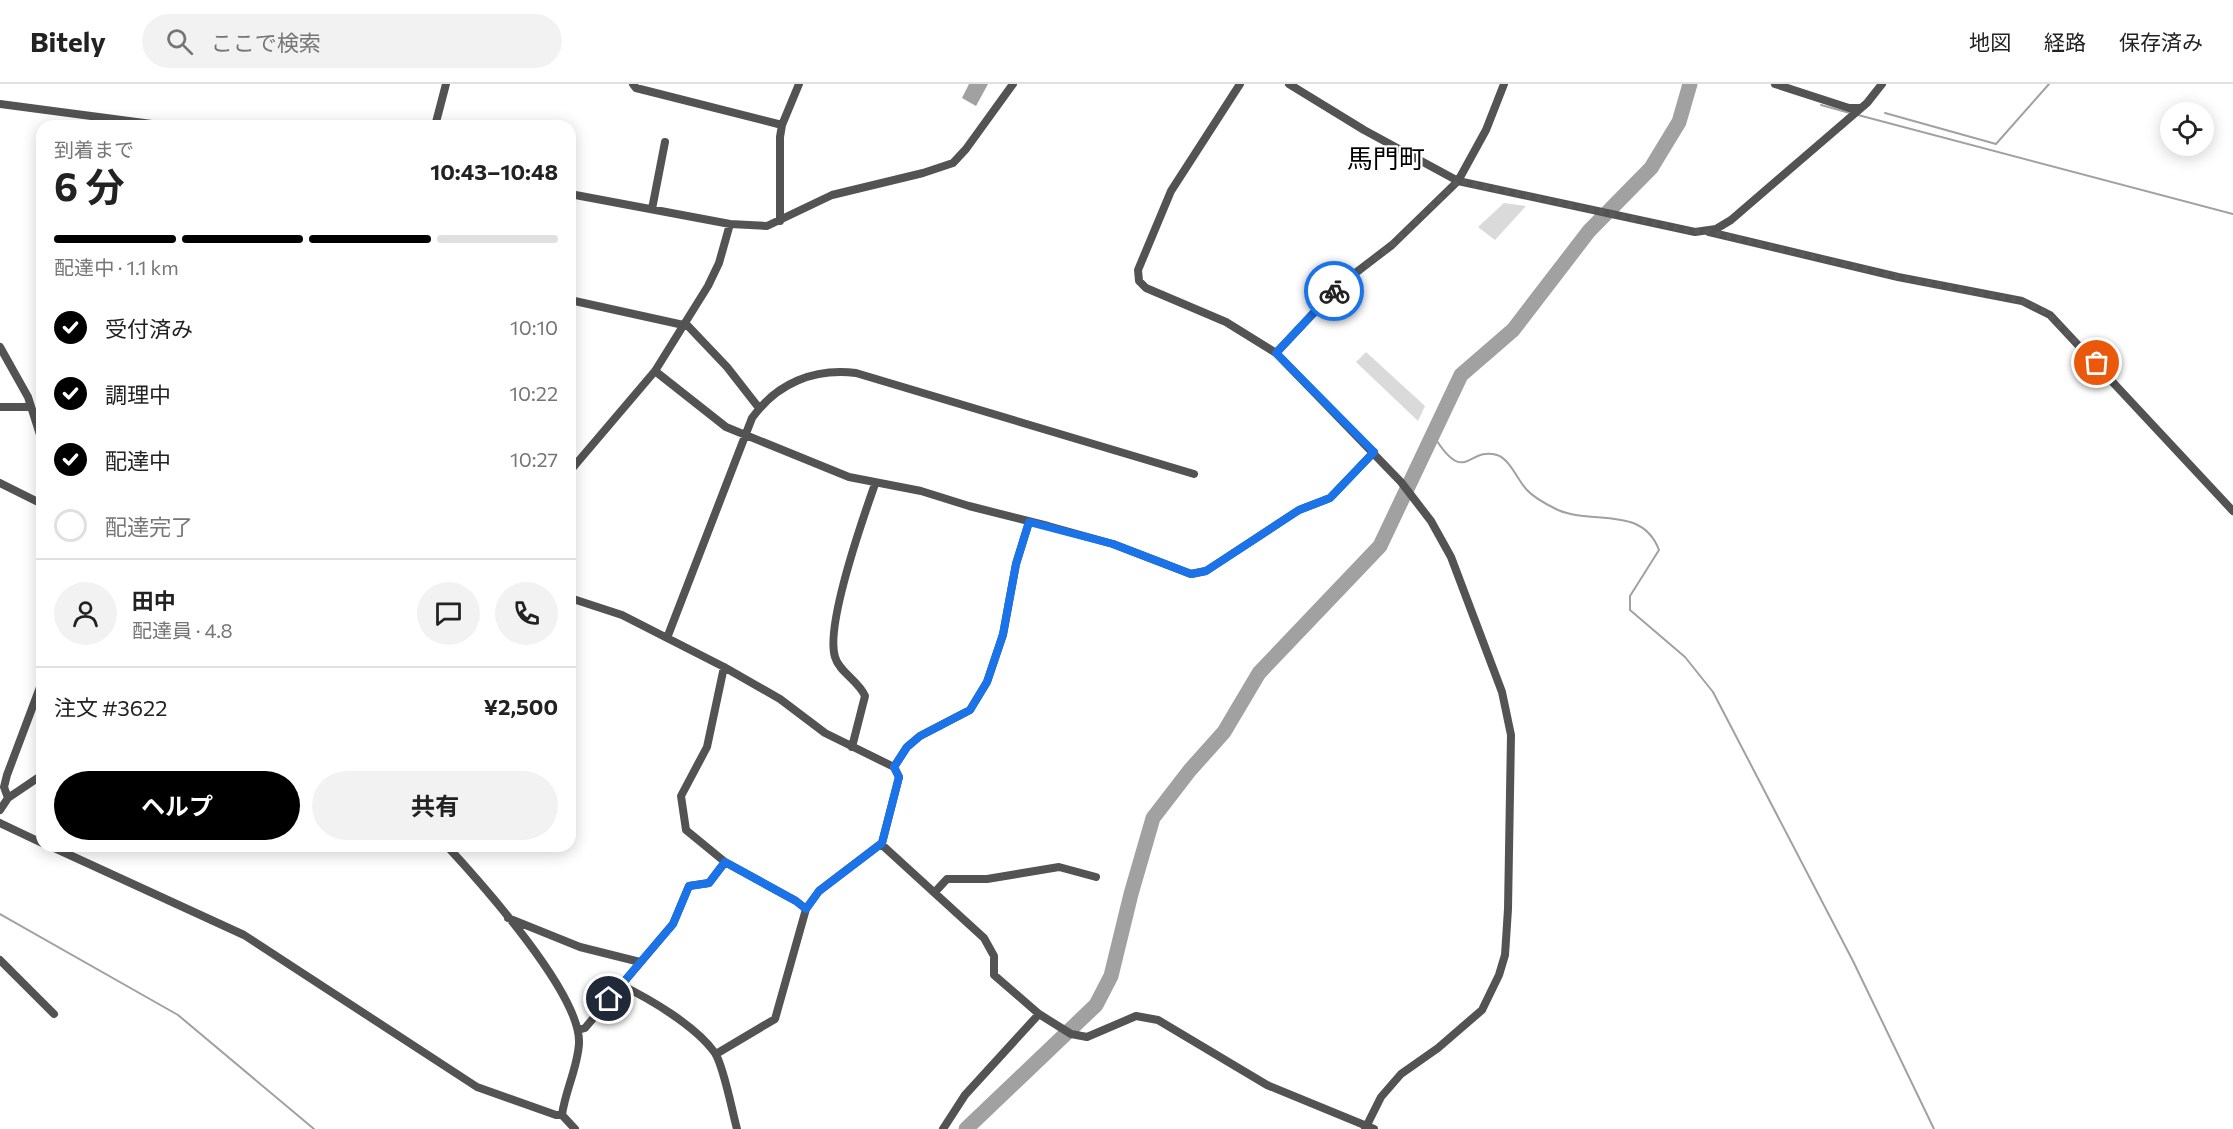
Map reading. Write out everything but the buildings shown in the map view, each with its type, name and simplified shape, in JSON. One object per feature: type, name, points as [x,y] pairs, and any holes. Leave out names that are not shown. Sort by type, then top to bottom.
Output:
[{"type":"street","points":[[437,120],[447,84]]},
{"type":"street","points":[[633,84],[636,88],[782,125]]},
{"type":"street","points":[[780,221],[782,125],[799,84]]},
{"type":"street","points":[[576,195],[730,224],[767,226],[832,195],[923,173],[953,162],[966,149],[1013,84]]},
{"type":"street","points":[[881,844],[984,938],[994,956],[994,975],[1039,1014],[1058,1027],[1078,1037],[1095,1035],[1136,1016],[1158,1020],[1267,1085],[1369,1128],[1381,1097],[1401,1074],[1448,1040],[1482,1010],[1499,975],[1505,955],[1508,909],[1511,735],[1502,692],[1451,557],[1431,520],[1374,452],[1276,353],[1226,322],[1146,288],[1137,276],[1171,191],[1240,84]]},
{"type":"street","points":[[1289,84],[1364,130],[1458,181],[1695,232],[1706,231],[1731,220],[1864,106],[1882,84]]},
{"type":"street","points":[[1276,353],[1341,284],[1392,245],[1458,181],[1486,130],[1503,84]]},
{"type":"street","points":[[1775,84],[1849,108],[1864,106]]},
{"type":"street","points":[[0,104],[121,120]]},
{"type":"street","points":[[652,209],[665,142]]},
{"type":"street","points":[[576,464],[655,371],[719,263],[730,224]]},
{"type":"street","points":[[1706,231],[1898,277],[2022,301],[2038,308],[2050,315],[2109,375],[2233,511]]},
{"type":"street","points":[[576,301],[684,325],[706,343],[759,408]]},
{"type":"street","points":[[0,347],[31,407],[36,422]]},
{"type":"street","points":[[655,371],[715,420],[849,477],[921,491],[1113,544],[1191,574],[1206,571],[1299,510],[1330,498],[1374,452]]},
{"type":"street","points":[[667,638],[700,556],[744,433],[759,408],[778,391],[805,377],[830,371],[856,373],[1194,474]]},
{"type":"street","points":[[0,407],[31,407]]},
{"type":"street","points":[[0,483],[36,501]]},
{"type":"street","points":[[852,747],[865,696],[856,680],[838,663],[834,655],[835,632],[848,566],[874,483]]},
{"type":"street","points":[[894,767],[907,747],[920,736],[970,710],[987,682],[1003,634],[1016,564],[1029,522]]},
{"type":"street","points":[[576,600],[622,615],[724,667],[780,699],[825,732],[894,767],[899,777],[881,844],[819,891],[806,909],[776,1019],[716,1054]]},
{"type":"street","points":[[724,667],[707,747],[681,796],[686,830],[725,862],[796,901],[806,909]]},
{"type":"street","points":[[8,798],[5,793],[7,775],[36,698]]},
{"type":"street","points":[[0,808],[8,798],[36,779]]},
{"type":"street","points":[[0,823],[36,840]]},
{"type":"street","points":[[63,852],[244,935],[477,1088],[562,1115],[575,1129]]},
{"type":"street","points":[[452,852],[507,917],[548,971],[571,1011],[578,1030],[579,1044],[562,1115]]},
{"type":"street","points":[[578,1030],[585,1028],[673,924],[689,886],[709,883],[725,862]]},
{"type":"street","points":[[935,892],[947,879],[987,879],[1059,867],[1096,877]]},
{"type":"street","points":[[507,917],[580,947],[640,962]]},
{"type":"street","points":[[0,960],[54,1014]]},
{"type":"street","points":[[621,985],[650,1001],[701,1038],[716,1054],[737,1129]]},
{"type":"street","points":[[944,1129],[965,1095],[1039,1014]]},
{"type":"shaded area","points":[[969,84],[988,84],[976,106],[962,98]]},
{"type":"shaded area","points":[[1504,203],[1526,206],[1495,240],[1478,227]]},
{"type":"shaded area","points":[[1366,352],[1425,406],[1418,421],[1356,362]]},
{"type":"waterway","points":[[966,1129],[1096,1005],[1111,976],[1153,818],[1190,770],[1224,732],[1259,673],[1380,546],[1461,375],[1513,330],[1589,231],[1651,168],[1679,122],[1690,84]]},
{"type":"waterway","points":[[1885,113],[1996,144],[2049,84]]},
{"type":"waterway","points":[[1821,105],[1850,113]]},
{"type":"waterway","points":[[1858,115],[2233,214]]},
{"type":"waterway","points":[[1433,435],[1444,451],[1460,462],[1487,454],[1502,457],[1530,493],[1558,510],[1629,522],[1641,527],[1651,536],[1659,550],[1630,596],[1630,610],[1685,657],[1713,692],[1853,961],[1934,1129]]},
{"type":"waterway","points":[[0,914],[178,1015],[314,1129]]},
{"type":"way so far","points":[[1334,291],[1392,245],[1450,186],[1458,181],[1695,232],[1706,231],[1898,277],[2022,301],[2046,312],[2097,363]]},
{"type":"district","name":"馬門町","points":[[1386,157]]},
{"type":"route","points":[[609,999],[673,924],[689,886],[709,883],[725,862],[796,901],[806,909],[819,891],[882,843],[899,777],[894,767],[900,757],[907,747],[920,736],[970,710],[987,682],[1003,634],[1016,564],[1029,522],[1113,544],[1191,574],[1206,571],[1299,510],[1330,498],[1374,452],[1276,353],[1334,291]]}]
